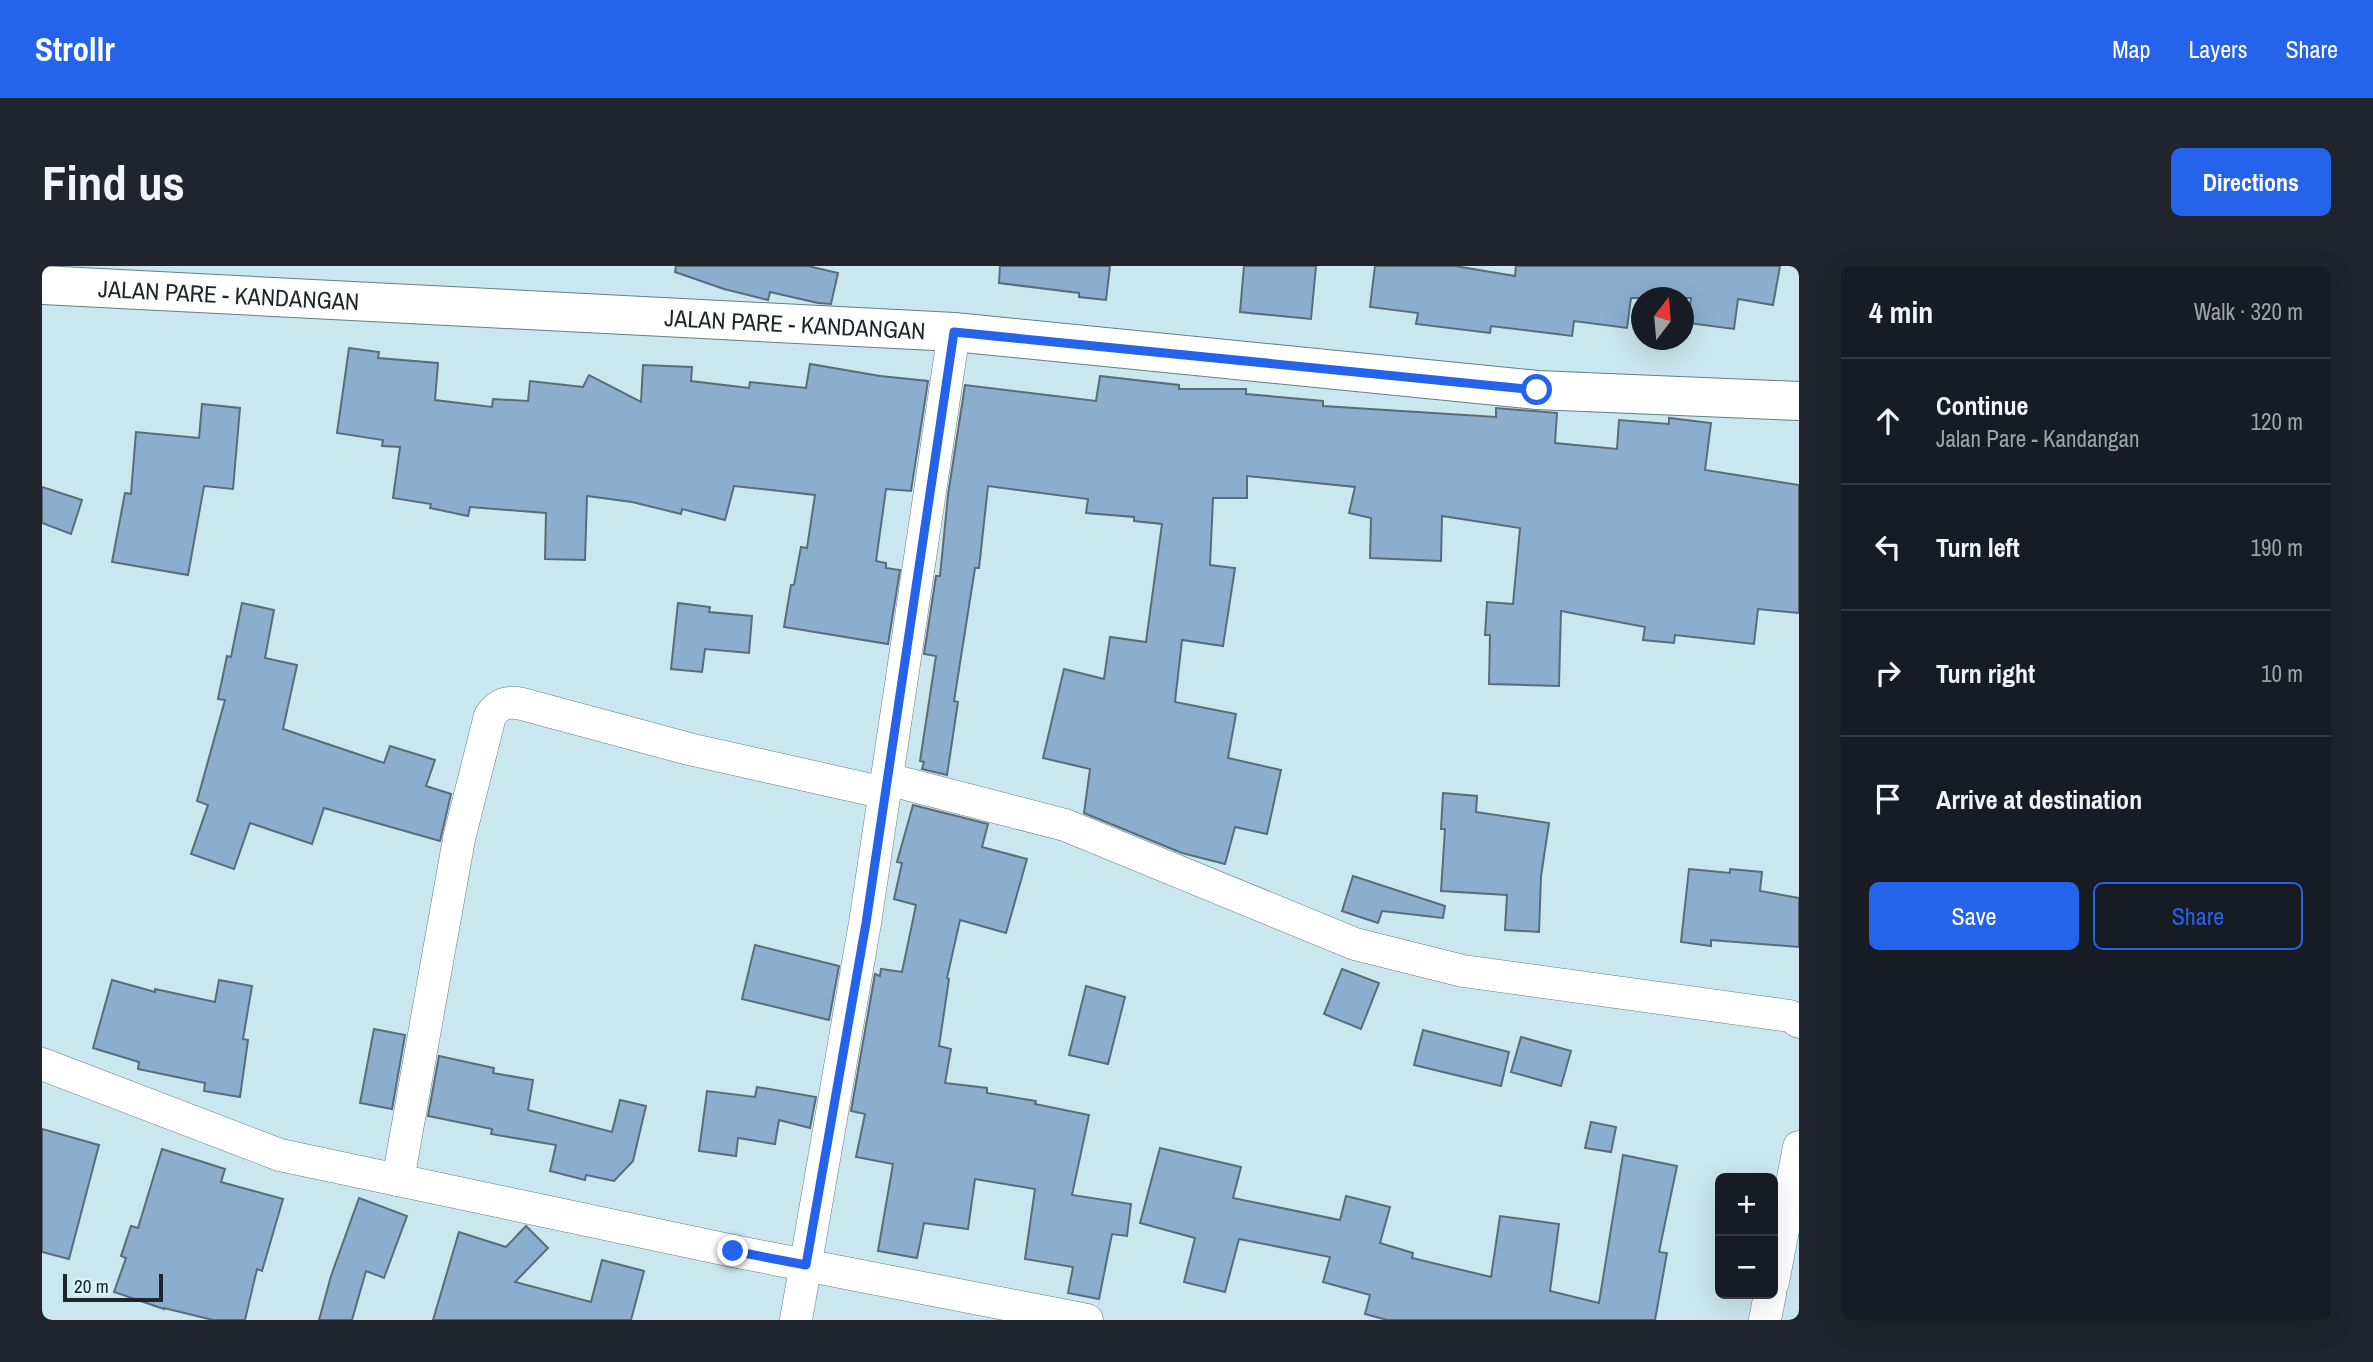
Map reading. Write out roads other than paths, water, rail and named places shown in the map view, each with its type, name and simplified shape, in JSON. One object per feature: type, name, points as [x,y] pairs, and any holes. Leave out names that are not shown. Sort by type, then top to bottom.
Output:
[{"type":"main road","name":"JALAN PARE - KANDANGAN","points":[[42,285],[140,279],[954,332],[1537,390],[1799,401]]},
{"type":"street","points":[[796,1320],[866,923],[954,332]]},
{"type":"street","points":[[398,1180],[460,839],[480,749],[490,716],[498,705],[510,702],[689,749],[886,786],[1065,825],[1355,944],[1463,971],[1790,1016],[1799,1022]]},
{"type":"street","points":[[42,1064],[280,1155],[806,1265],[1087,1320]]},
{"type":"street","points":[[1778,1256],[1799,1147]]},
{"type":"street","points":[[1765,1320],[1769,1299]]}]
